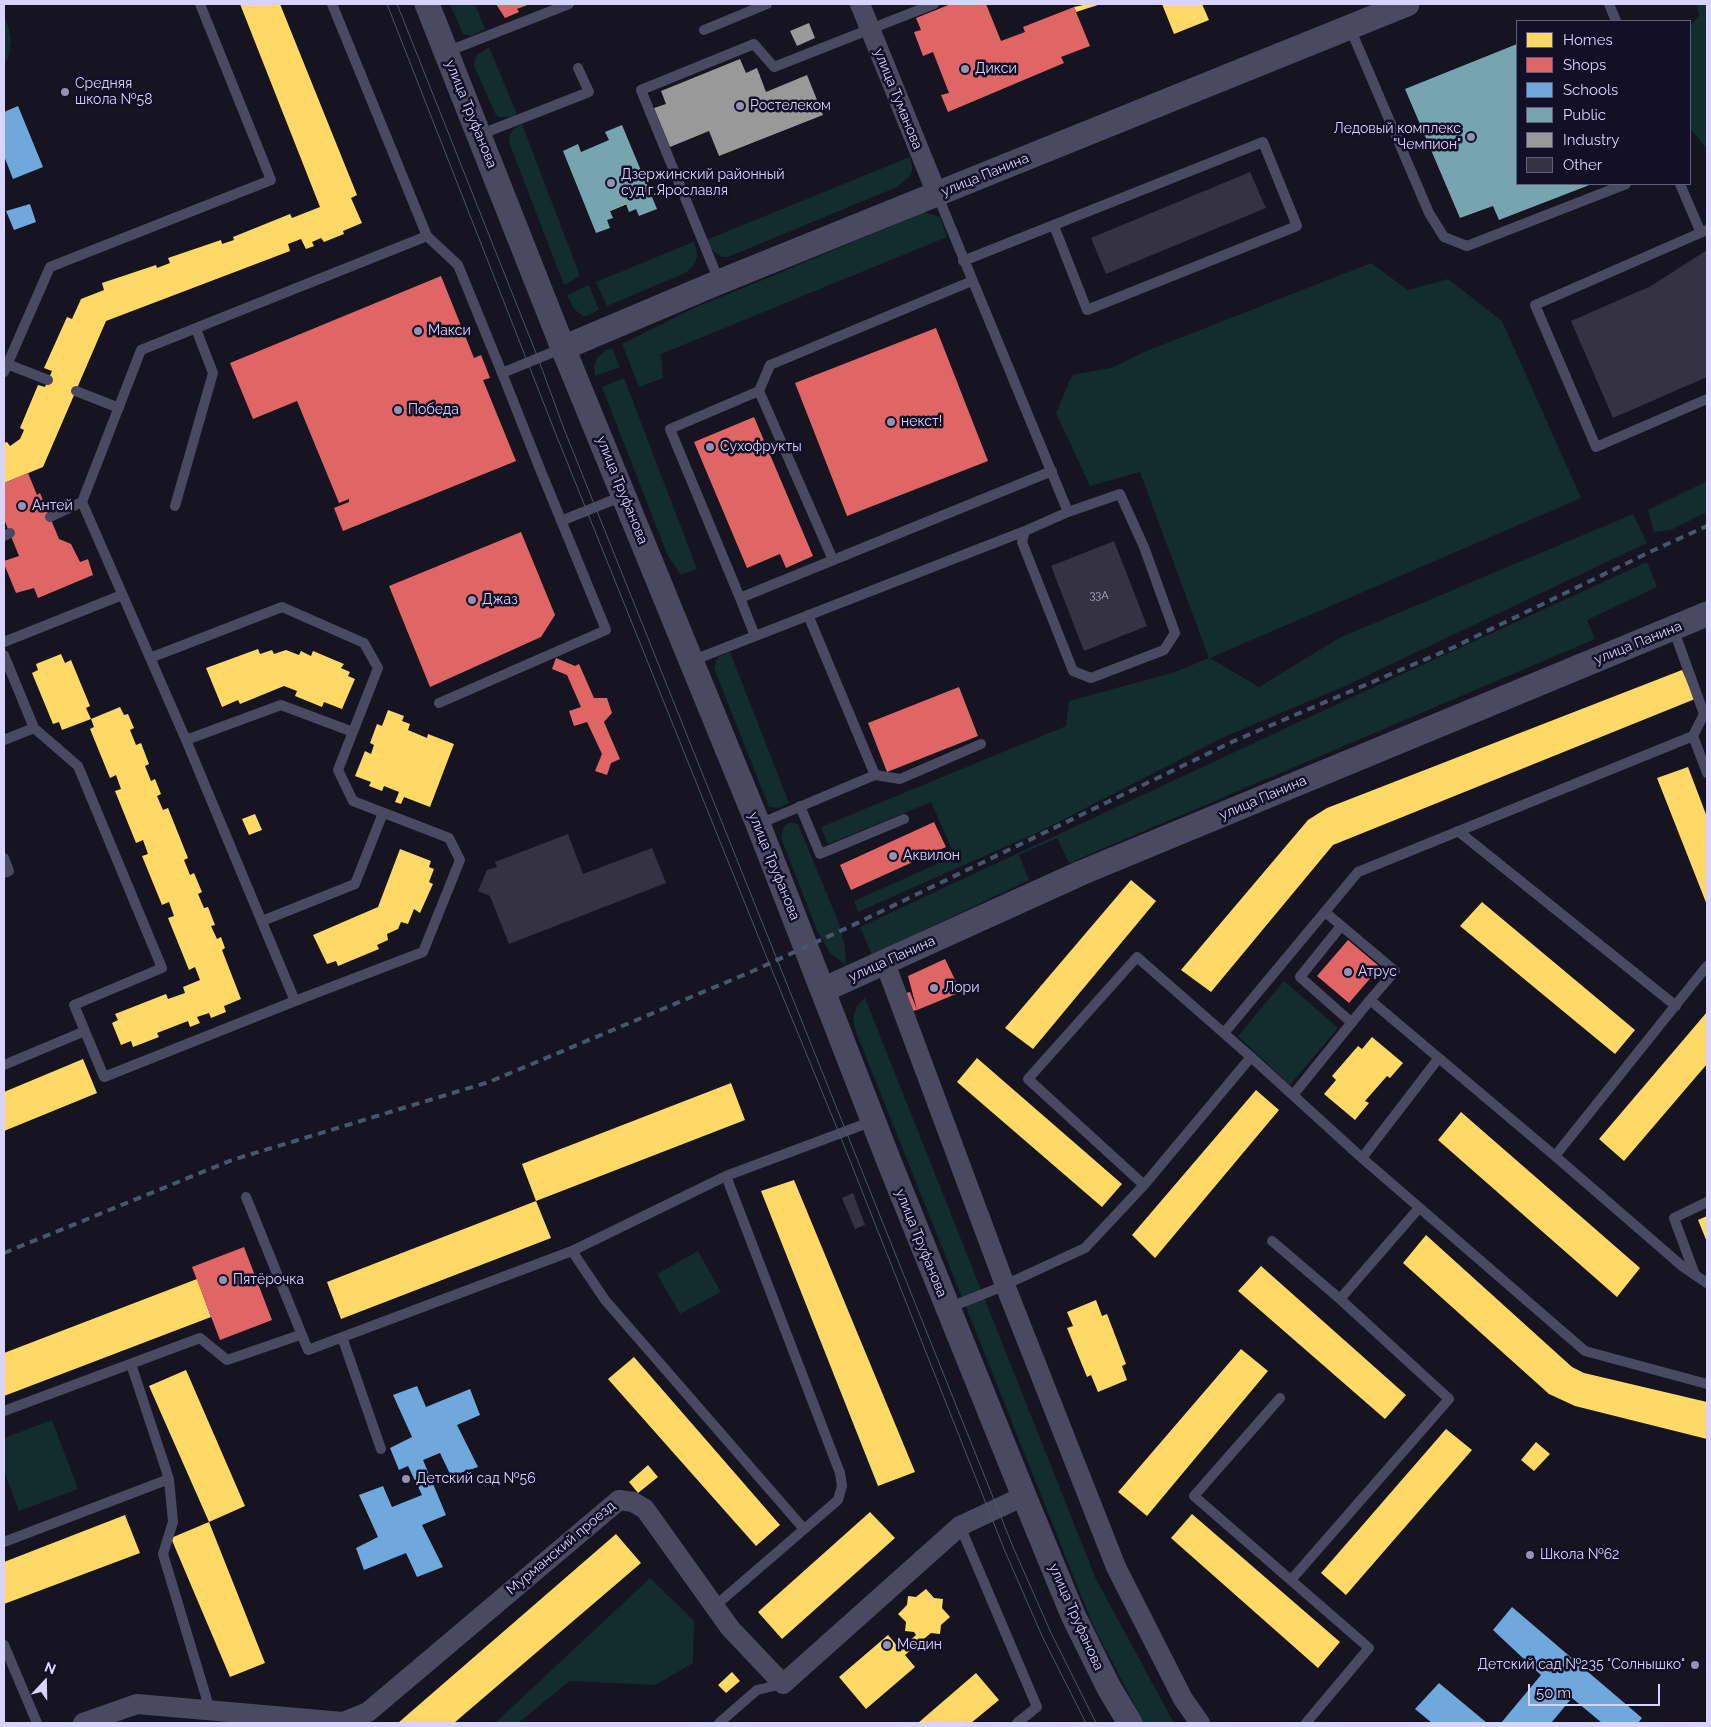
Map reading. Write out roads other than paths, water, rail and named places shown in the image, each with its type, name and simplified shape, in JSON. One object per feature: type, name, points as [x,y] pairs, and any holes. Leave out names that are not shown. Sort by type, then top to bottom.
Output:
[{"type":"street","name":"улица Труфанова","points":[[427,4],[564,348],[758,824],[1024,1496],[1073,1615],[1108,1688],[1130,1723]]},
{"type":"street","name":"улица Туманова","points":[[860,4],[937,194]]},
{"type":"street","name":"улица Панина","points":[[564,348],[719,282],[1407,4]]},
{"type":"street","name":"улица Панина","points":[[823,990],[1082,873],[1707,614]]},
{"type":"street","points":[[885,963],[1005,1285],[1116,1567],[1183,1699],[1200,1723]]},
{"type":"street","points":[[783,1684],[960,1526],[1024,1496]]},
{"type":"street","name":"Мурманский проезд","points":[[83,1723],[137,1704],[343,1722],[368,1712],[619,1500],[633,1502],[646,1509],[730,1628],[783,1684]]},
{"type":"lane","points":[[48,380],[6,368],[50,267],[271,180],[200,4]]},
{"type":"lane","points":[[332,4],[427,236],[458,265],[606,630],[439,703]]},
{"type":"lane","points":[[446,52],[569,4]]},
{"type":"lane","points":[[704,30],[767,4]]},
{"type":"lane","points":[[719,282],[641,90],[754,44],[774,67],[934,4]]},
{"type":"lane","points":[[1609,4],[1616,20]]},
{"type":"lane","points":[[1349,27],[1429,213],[1444,237],[1467,246],[1623,185]]},
{"type":"lane","points":[[479,135],[589,92],[578,68]]},
{"type":"lane","points":[[964,261],[1263,142],[1297,226],[1087,310],[1054,226]]},
{"type":"lane","points":[[1680,185],[1704,232],[1535,305],[1596,447],[1707,399]]},
{"type":"lane","points":[[937,194],[1068,512]]},
{"type":"lane","points":[[50,517],[82,502],[141,350],[427,236]]},
{"type":"lane","points":[[755,636],[670,429],[759,391],[770,365],[972,281]]},
{"type":"lane","points":[[175,506],[213,373],[196,329]]},
{"type":"lane","points":[[502,373],[564,348]]},
{"type":"lane","points":[[76,391],[119,408]]},
{"type":"lane","points":[[759,391],[833,560]]},
{"type":"lane","points":[[740,598],[1052,471]]},
{"type":"lane","points":[[691,661],[1068,512],[1120,494],[1144,547],[1174,632],[1164,650],[1091,678],[1073,671],[1022,542],[1025,530]]},
{"type":"lane","points":[[561,521],[624,495]]},
{"type":"lane","points":[[82,502],[186,740],[295,1001]]},
{"type":"lane","points":[[4,642],[122,595]]},
{"type":"lane","points":[[4,657],[34,728],[78,766],[162,968],[74,1005],[104,1078],[423,952],[460,860],[449,838],[353,801],[338,770],[378,668],[364,644],[282,607],[150,658]]},
{"type":"lane","points":[[808,615],[875,775]]},
{"type":"lane","points":[[1224,1033],[1358,872],[1693,736],[1704,714],[1673,628]]},
{"type":"lane","points":[[186,740],[281,705],[353,732]]},
{"type":"lane","points":[[4,740],[34,728]]},
{"type":"lane","points":[[1693,736],[1707,773]]},
{"type":"lane","points":[[758,824],[875,775],[900,779],[981,744]]},
{"type":"lane","points":[[800,806],[820,854],[904,819]]},
{"type":"lane","points":[[262,920],[355,884],[383,813]]},
{"type":"lane","points":[[1458,831],[1676,1006]]},
{"type":"lane","points":[[4,858],[9,870],[4,873]]},
{"type":"lane","points":[[1293,1095],[1394,971],[1325,912]]},
{"type":"lane","points":[[1341,926],[1300,977],[1352,1023]]},
{"type":"lane","points":[[1144,1186],[1028,1079],[1137,957],[1362,1158],[1585,1351],[1707,1384]]},
{"type":"lane","points":[[1555,1156],[1707,966]]},
{"type":"lane","points":[[1370,1000],[1682,1266],[1707,1283]]},
{"type":"lane","points":[[4,1065],[85,1031]]},
{"type":"lane","points":[[948,1308],[1005,1285],[1085,1248],[1144,1186],[1251,1057]]},
{"type":"lane","points":[[1362,1158],[1438,1059]]},
{"type":"lane","points":[[246,1197],[300,1335],[308,1350],[572,1251],[726,1176],[874,1121]]},
{"type":"lane","points":[[715,1606],[838,1500],[842,1486],[840,1473],[726,1176]]},
{"type":"lane","points":[[1695,1275],[1674,1218],[1707,1202]]},
{"type":"lane","points":[[1340,1299],[1419,1208]]},
{"type":"lane","points":[[1272,1241],[1340,1299],[1449,1400],[1291,1580]]},
{"type":"lane","points":[[572,1251],[605,1300],[804,1529]]},
{"type":"lane","points":[[4,1411],[200,1338],[227,1360],[300,1335]]},
{"type":"lane","points":[[342,1337],[381,1449]]},
{"type":"lane","points":[[131,1364],[169,1479],[173,1522],[162,1554],[210,1710]]},
{"type":"lane","points":[[1280,1398],[1194,1496],[1369,1648],[1306,1723]]},
{"type":"lane","points":[[4,1542],[169,1479]]},
{"type":"lane","points":[[960,1526],[1036,1707],[1017,1723]]},
{"type":"lane","points":[[4,1645],[37,1723]]},
{"type":"lane","points":[[719,1723],[757,1690],[783,1684]]},
{"type":"tram line","points":[[387,4],[555,432],[839,1133],[1004,1549],[1043,1638],[1086,1723]]},
{"type":"tram line","points":[[397,4],[538,358],[564,429],[1013,1547],[1052,1635],[1096,1723]]},
{"type":"railway","points":[[4,1253],[232,1160],[489,1082],[753,971],[849,927],[1234,741],[1452,648],[1707,526]]},
{"type":"place","name":"Дикси","points":[[965,69]]},
{"type":"place","name":"Средняя школа №58","points":[[65,92]]},
{"type":"place","name":"Ростелеком","points":[[740,106]]},
{"type":"place","name":"Ледовый комплекс \"Чемпион\"","points":[[1471,137]]},
{"type":"place","name":"Дзержинский районный суд г.Ярославля","points":[[611,183]]},
{"type":"place","name":"Макси","points":[[418,331]]},
{"type":"place","name":"Победа","points":[[398,410]]},
{"type":"place","name":"некст!","points":[[891,422]]},
{"type":"place","name":"Сухофрукты","points":[[710,447]]},
{"type":"place","name":"Антей","points":[[22,506]]},
{"type":"place","name":"Джаз","points":[[472,600]]},
{"type":"place","name":"Аквилон","points":[[893,856]]},
{"type":"place","name":"Атрус","points":[[1348,972]]},
{"type":"place","name":"Лори","points":[[934,988]]},
{"type":"place","name":"Пятёрочка","points":[[223,1280]]},
{"type":"place","name":"Детский сад №56","points":[[406,1479]]},
{"type":"place","name":"Школа №62","points":[[1530,1555]]},
{"type":"place","name":"Медин","points":[[887,1645]]},
{"type":"place","name":"Детский сад №235 \"Солнышко\"","points":[[1695,1665]]}]
